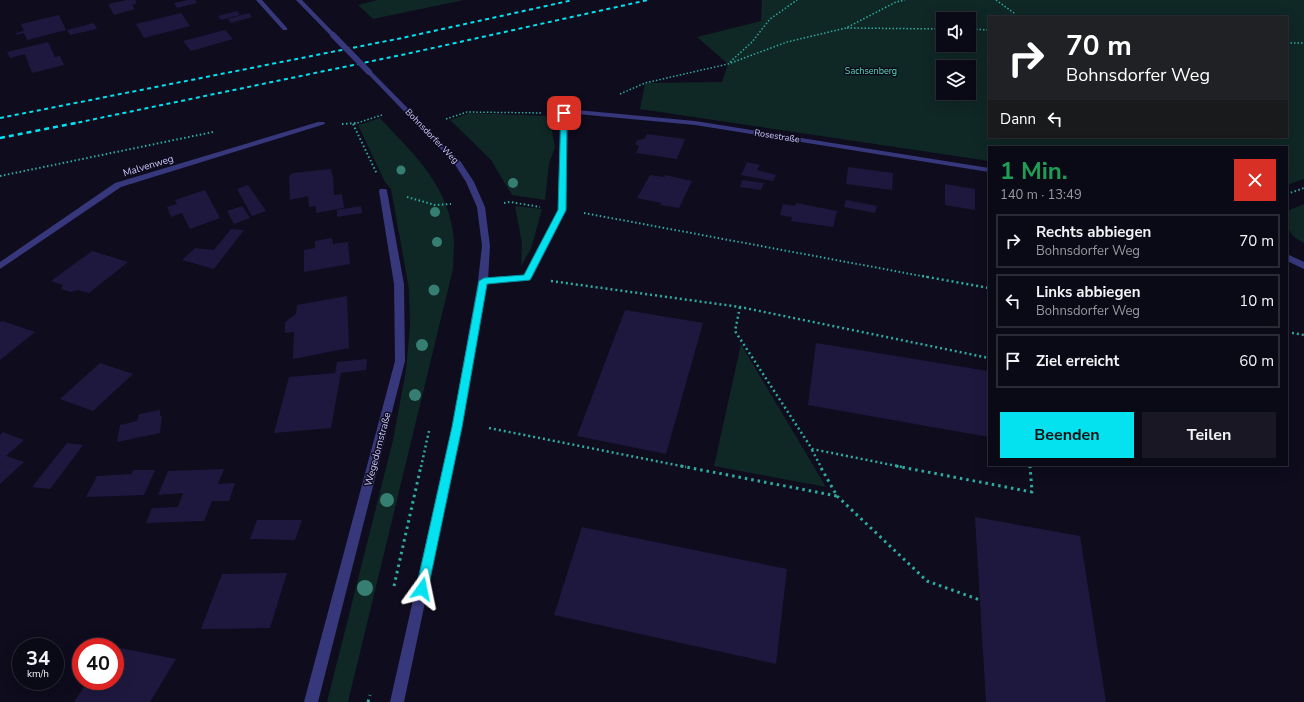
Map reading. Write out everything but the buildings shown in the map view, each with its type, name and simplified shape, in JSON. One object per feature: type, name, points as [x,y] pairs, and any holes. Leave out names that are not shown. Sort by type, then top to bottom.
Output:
[{"type":"street","points":[[259,0],[286,29]]},
{"type":"street","name":"Bohnsdorfer Weg","points":[[300,0],[333,36],[457,162],[470,182],[481,207],[486,246],[484,281],[457,427],[397,702]]},
{"type":"street","name":"Rosestraße","points":[[564,113],[577,112],[695,123],[988,170]]},
{"type":"street","points":[[484,281],[527,278],[562,210],[564,113]]},
{"type":"street","name":"Malvenweg","points":[[0,266],[118,185],[321,124]]},
{"type":"street","name":"Wegedornstraße","points":[[311,702],[400,361],[399,284],[383,192]]},
{"type":"street","points":[[1288,258],[1304,266]]},
{"type":"path","points":[[728,64],[752,42],[770,19],[797,0]]},
{"type":"path","points":[[846,28],[896,2],[905,0]]},
{"type":"path","points":[[996,0],[1014,13],[1015,16]]},
{"type":"path","points":[[618,95],[646,83],[728,64],[787,42],[846,28],[936,29]]},
{"type":"path","points":[[976,29],[988,30]]},
{"type":"path","points":[[1288,43],[1304,43]]},
{"type":"path","points":[[446,119],[468,112],[564,113]]},
{"type":"path","points":[[321,124],[353,124],[382,115]]},
{"type":"path","points":[[353,124],[374,167],[383,192],[434,205],[451,204]]},
{"type":"path","points":[[0,176],[219,130]]},
{"type":"path","points":[[1288,194],[1304,188]]},
{"type":"path","points":[[504,203],[510,202],[583,213],[988,288]]},
{"type":"path","points":[[527,278],[740,308],[988,358]]},
{"type":"path","points":[[740,308],[735,331],[812,449],[837,496],[927,581],[980,600]]},
{"type":"path","points":[[1288,332],[1304,335]]},
{"type":"path","points":[[393,593],[430,428]]},
{"type":"path","points":[[489,428],[837,496]]},
{"type":"path","points":[[812,449],[1032,492],[1030,466]]},
{"type":"path","points":[[368,702],[372,688]]},
{"type":"green space","points":[[377,0],[464,0],[373,19],[358,5]]},
{"type":"green space","name":"Sachsenberg","points":[[762,0],[1304,0],[1304,179],[1288,185],[1288,146],[988,146],[988,161],[640,109],[645,83],[722,82],[728,64],[697,37],[761,21]]},
{"type":"green space","points":[[469,113],[549,116],[555,147],[549,164],[545,200],[512,195],[491,160],[450,120]]},
{"type":"green space","points":[[380,118],[429,173],[446,204],[451,221],[454,241],[453,269],[348,702],[327,702],[393,440],[406,370],[410,326],[409,289],[391,189],[385,182],[358,125]]},
{"type":"green space","points":[[1304,204],[1304,243],[1292,234],[1288,226],[1288,211]]},
{"type":"green space","points":[[515,206],[542,209],[531,249],[521,266],[522,243]]},
{"type":"green space","points":[[741,344],[826,487],[714,466]]},
{"type":"railway","points":[[0,118],[402,38],[573,0]]},
{"type":"railway","points":[[72,124],[406,54],[648,0]]},
{"type":"railway","points":[[0,138],[72,124]]},
{"type":"route","points":[[422,589],[457,427],[484,281],[527,278],[562,210],[564,113]]}]
